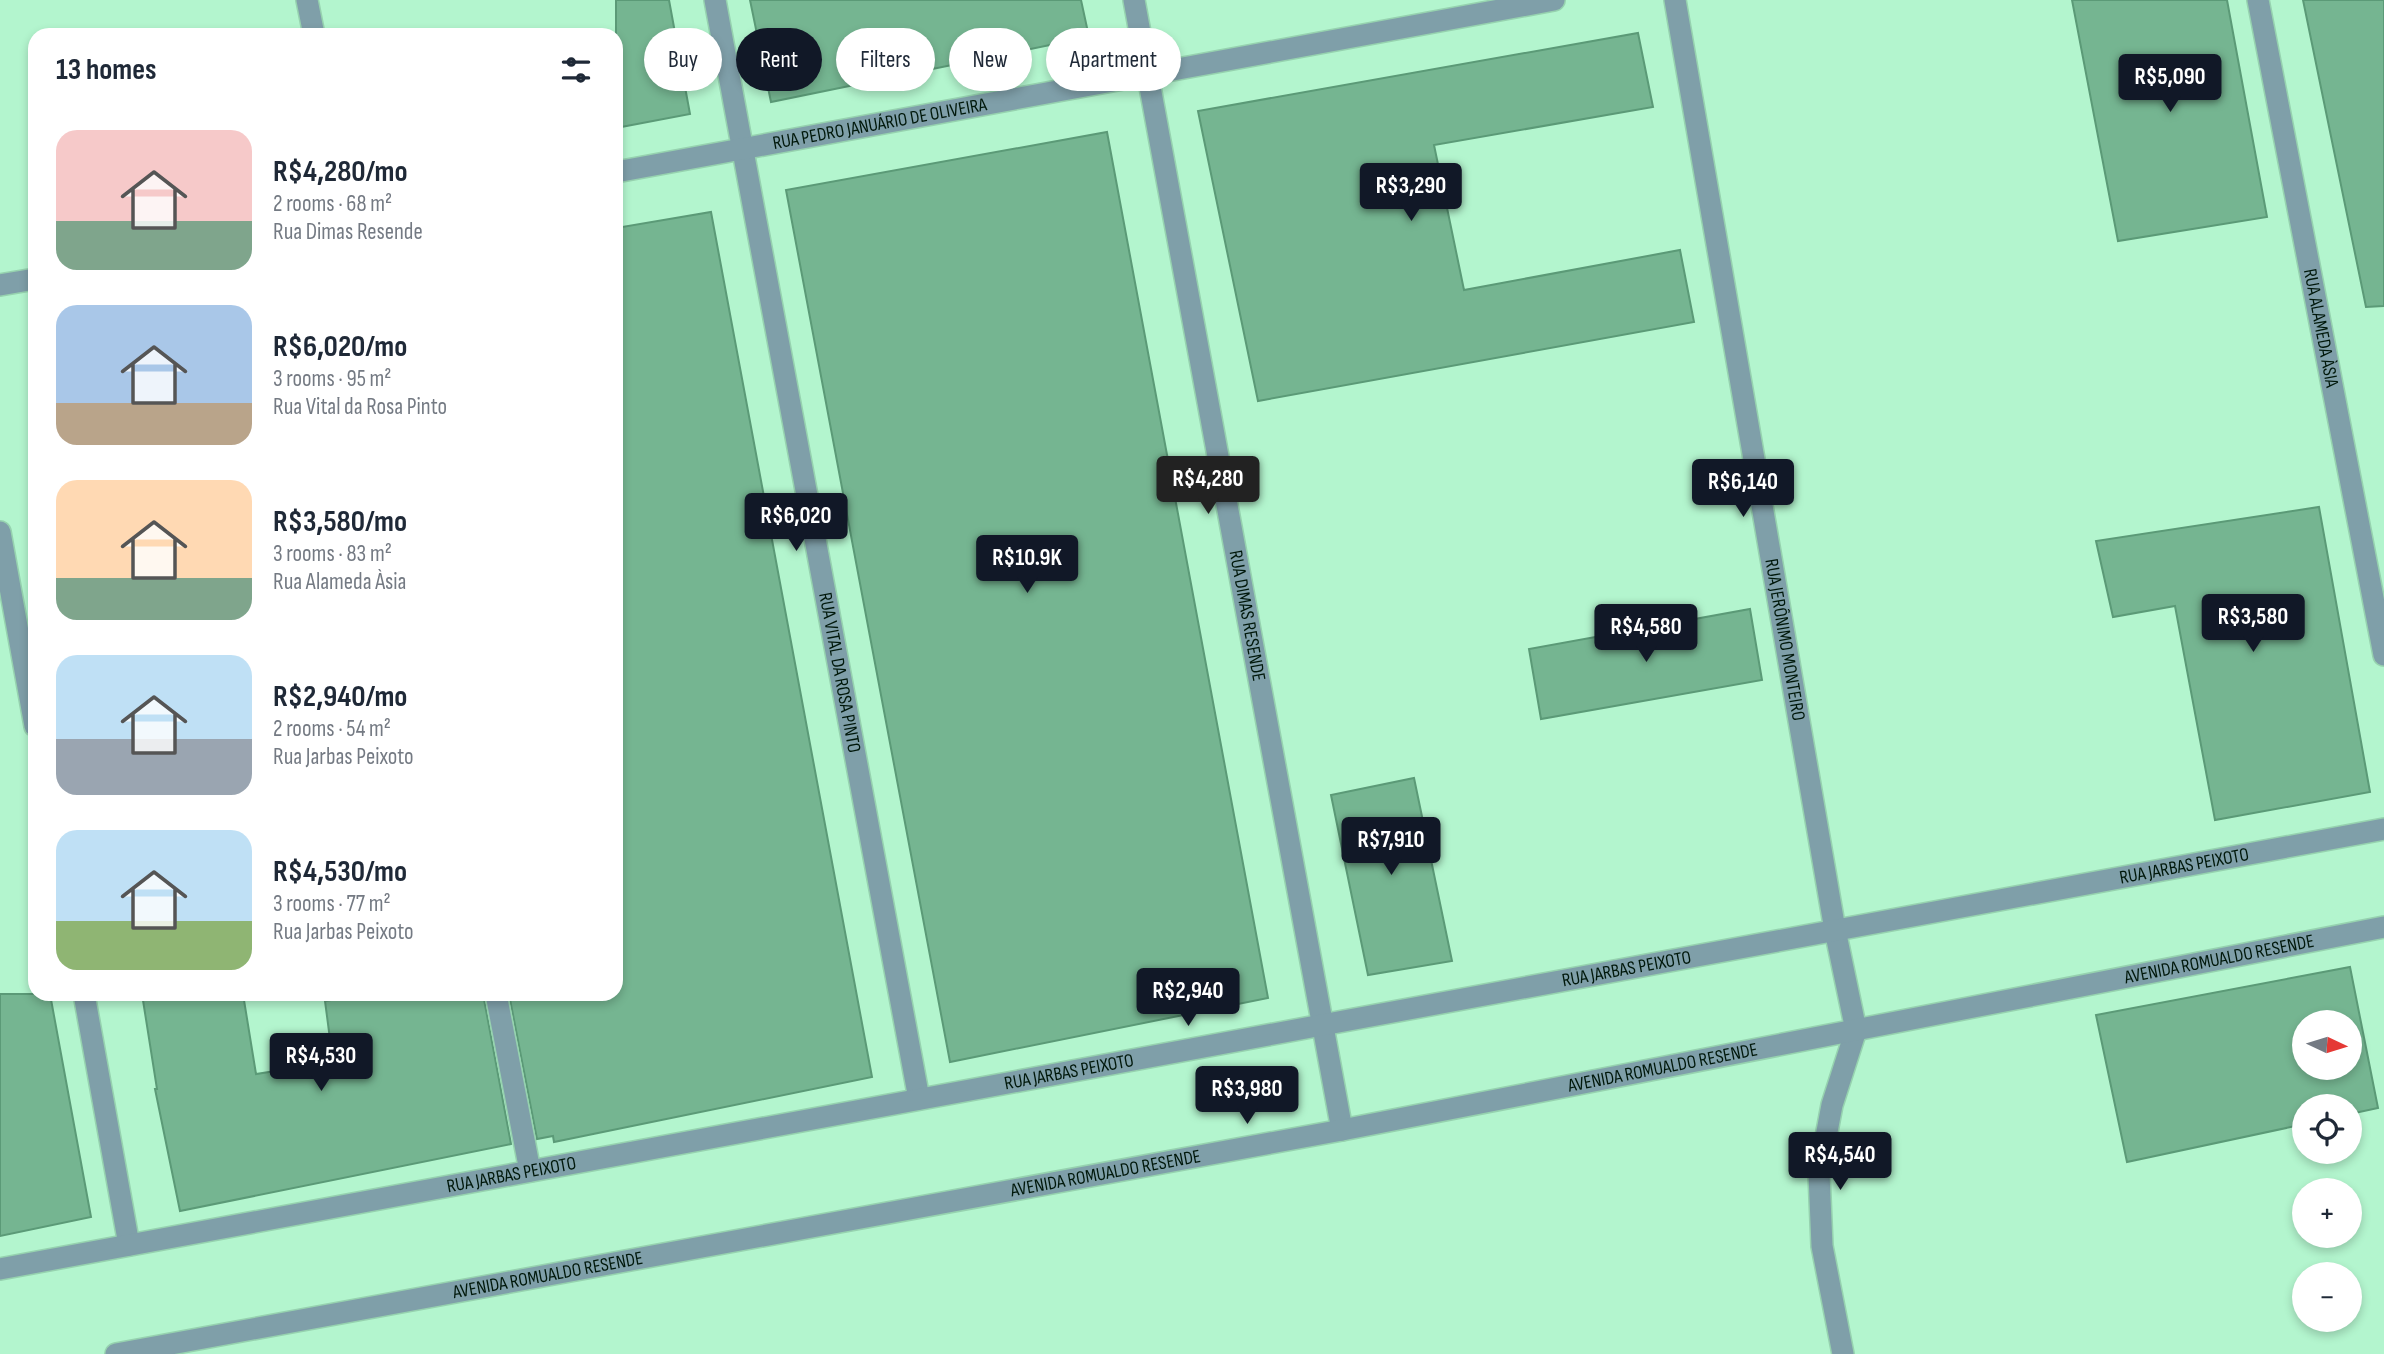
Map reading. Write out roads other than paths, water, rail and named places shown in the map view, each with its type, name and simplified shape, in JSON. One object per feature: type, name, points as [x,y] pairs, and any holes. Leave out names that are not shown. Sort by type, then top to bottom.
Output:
[{"type":"street","points":[[307,0],[313,28]]},
{"type":"street","name":"RUA VITAL DA ROSA PINTO","points":[[715,0],[919,1099]]},
{"type":"street","name":"RUA DIMAS RESENDE","points":[[1134,0],[1139,28]]},
{"type":"street","name":"RUA PEDRO JANUÁRIO DE OLIVEIRA","points":[[1181,69],[1554,0]]},
{"type":"street","name":"RUA JERÔNIMO MONTEIRO","points":[[1675,0],[1835,930],[1856,1030]]},
{"type":"street","name":"RUA ALAMEDA ÀSIA","points":[[2258,0],[2384,655]]},
{"type":"street","name":"RUA PEDRO JANUÁRIO DE OLIVEIRA","points":[[623,171],[1060,91]]},
{"type":"street","name":"RUA DIMAS RESENDE","points":[[1151,91],[1342,1130]]},
{"type":"street","points":[[0,285],[28,280]]},
{"type":"street","points":[[0,532],[28,687]]},
{"type":"street","name":"RUA JARBAS PEIXOTO","points":[[0,1269],[2384,830]]},
{"type":"street","name":"AVENIDA ROMUALDO RESENDE","points":[[116,1354],[1342,1130],[2384,927]]},
{"type":"street","points":[[85,1001],[129,1245]]},
{"type":"street","points":[[497,1001],[530,1171]]},
{"type":"street","points":[[1843,1354],[1822,1246],[1819,1174],[1832,1105],[1856,1030]]}]
